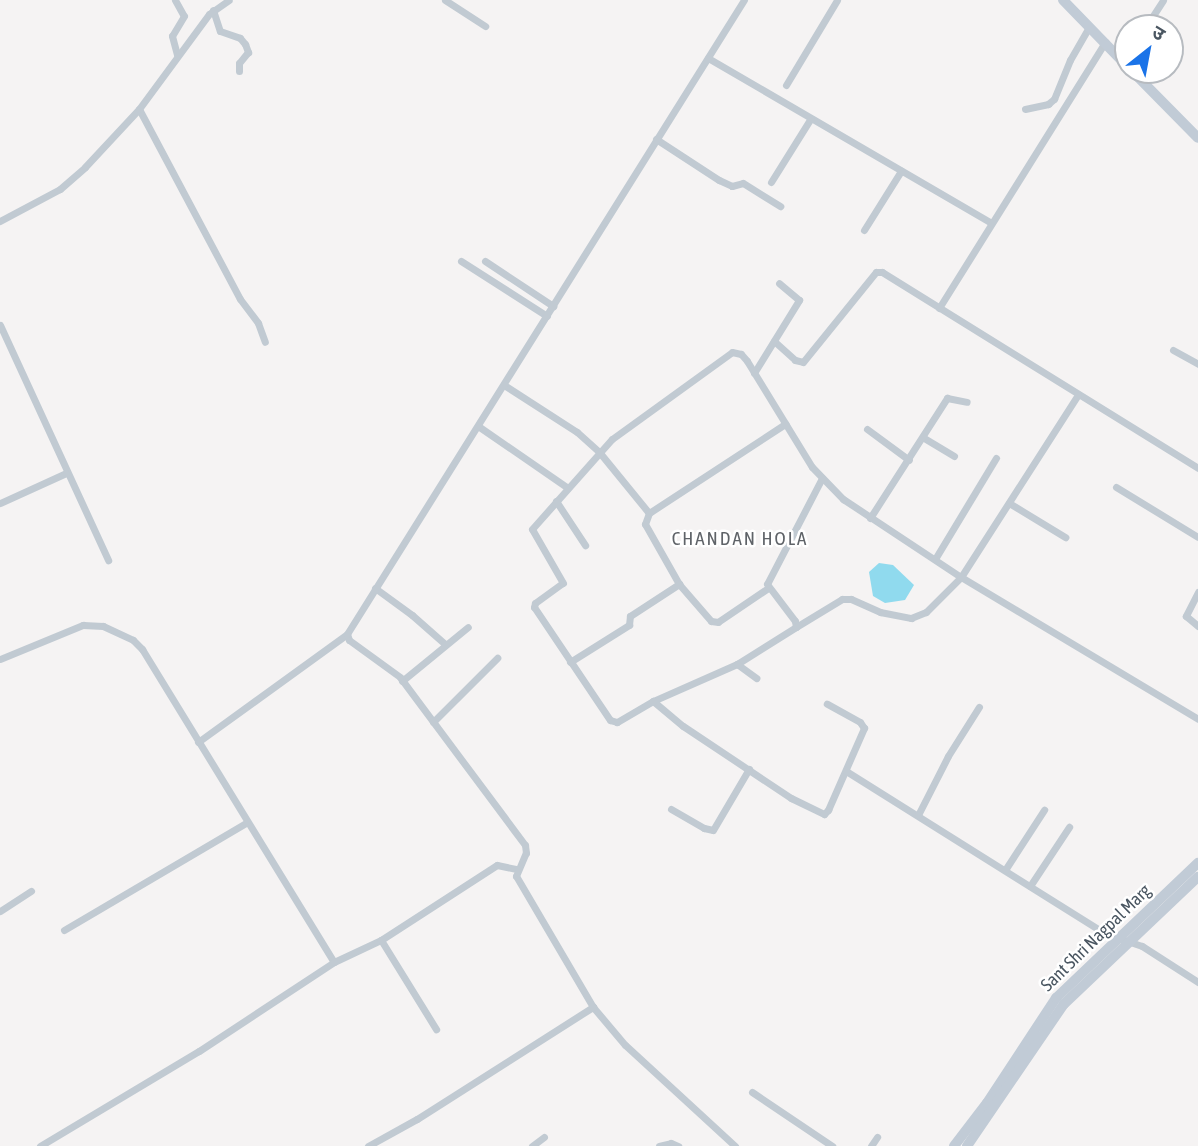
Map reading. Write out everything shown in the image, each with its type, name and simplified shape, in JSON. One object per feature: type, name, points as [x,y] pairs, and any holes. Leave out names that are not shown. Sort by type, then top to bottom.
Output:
[{"type":"main road","points":[[1063,0],[1114,51]]},
{"type":"main road","points":[[1146,84],[1198,138]]},
{"type":"main road","name":"Sant Shri Nagpal Marg","points":[[954,1146],[987,1103],[1056,998],[1198,863]]},
{"type":"main road","name":"Sant Shri Nagpal Marg","points":[[967,1146],[1064,1004],[1198,877]]},
{"type":"street","points":[[176,0],[184,16],[172,36],[177,55]]},
{"type":"street","points":[[0,221],[60,189],[139,109],[213,10],[229,0]]},
{"type":"street","points":[[445,0],[485,26]]},
{"type":"street","points":[[786,85],[837,0]]},
{"type":"street","points":[[198,742],[347,635],[743,1]]},
{"type":"street","points":[[213,10],[220,31],[240,38],[246,44],[248,52],[239,63],[239,71]]},
{"type":"street","points":[[1025,109],[1048,104],[1054,99],[1070,60],[1089,27]]},
{"type":"street","points":[[939,307],[1105,42]]},
{"type":"street","points":[[708,58],[991,223]]},
{"type":"street","points":[[139,109],[240,299],[258,323],[265,342]]},
{"type":"street","points":[[771,182],[811,118]]},
{"type":"street","points":[[656,139],[719,180],[732,186],[743,183],[780,206]]},
{"type":"street","points":[[864,230],[901,170]]},
{"type":"street","points":[[461,261],[547,316]]},
{"type":"street","points":[[485,261],[553,306]]},
{"type":"street","points":[[774,341],[795,360],[803,362],[878,271],[1198,468]]},
{"type":"street","points":[[754,373],[799,300],[779,283]]},
{"type":"street","points":[[0,326],[108,560]]},
{"type":"street","points":[[1173,350],[1198,364]]},
{"type":"street","points":[[1078,395],[961,577],[926,612],[916,617],[880,612],[852,599],[842,599],[737,664],[653,701],[614,722],[534,607],[535,603],[563,583],[532,529],[616,436],[732,352],[744,357],[822,478],[870,518],[961,577],[1198,719]]},
{"type":"street","points":[[504,384],[577,432],[600,453],[649,513]]},
{"type":"street","points":[[870,518],[924,438],[947,398],[967,402]]},
{"type":"street","points":[[768,588],[718,622],[706,618],[679,583],[645,524],[649,513],[785,424]]},
{"type":"street","points":[[478,426],[568,488]]},
{"type":"street","points":[[867,429],[909,460]]},
{"type":"street","points":[[924,438],[954,456]]},
{"type":"street","points":[[935,559],[996,458]]},
{"type":"street","points":[[0,503],[66,473]]},
{"type":"street","points":[[796,627],[795,621],[768,588],[768,580],[822,478]]},
{"type":"street","points":[[1116,487],[1198,537]]},
{"type":"street","points":[[556,501],[585,545]]},
{"type":"street","points":[[1009,503],[1065,537]]},
{"type":"street","points":[[570,662],[629,625],[630,616],[679,583]]},
{"type":"street","points":[[375,588],[445,644]]},
{"type":"street","points":[[1198,593],[1186,616],[1198,626]]},
{"type":"street","points":[[1,655],[83,625],[116,630],[142,649],[334,962]]},
{"type":"street","points":[[402,681],[468,627]]},
{"type":"street","points":[[347,635],[349,640],[394,671],[525,845],[526,853],[516,869],[516,876],[593,1007],[625,1045],[735,1146]]},
{"type":"street","points":[[433,722],[497,659]]},
{"type":"street","points":[[737,664],[756,678]]},
{"type":"street","points":[[653,701],[683,726],[821,814],[828,810],[864,728],[860,722],[827,704]]},
{"type":"street","points":[[918,815],[948,756],[979,707]]},
{"type":"street","points":[[671,809],[704,828],[713,830],[749,769]]},
{"type":"street","points":[[846,771],[1083,920],[1118,938],[1130,940],[1198,982]]},
{"type":"street","points":[[1005,870],[1044,810]]},
{"type":"street","points":[[64,930],[247,822]]},
{"type":"street","points":[[1030,886],[1069,827]]},
{"type":"street","points":[[40,1146],[199,1051],[334,962],[381,940],[497,865],[516,869]]},
{"type":"street","points":[[0,911],[31,891]]},
{"type":"street","points":[[381,940],[436,1029]]},
{"type":"street","points":[[369,1146],[593,1007]]},
{"type":"street","points":[[752,1092],[832,1146]]},
{"type":"street","points":[[532,1146],[544,1137]]},
{"type":"street","points":[[871,1146],[877,1137]]},
{"type":"street","points":[[659,1146],[671,1143],[678,1146]]},
{"type":"water","points":[[879,563],[893,565],[914,585],[905,600],[885,603],[873,596],[869,572]]},
{"type":"district","name":"CHANDAN HOLA","points":[[740,539]]}]
